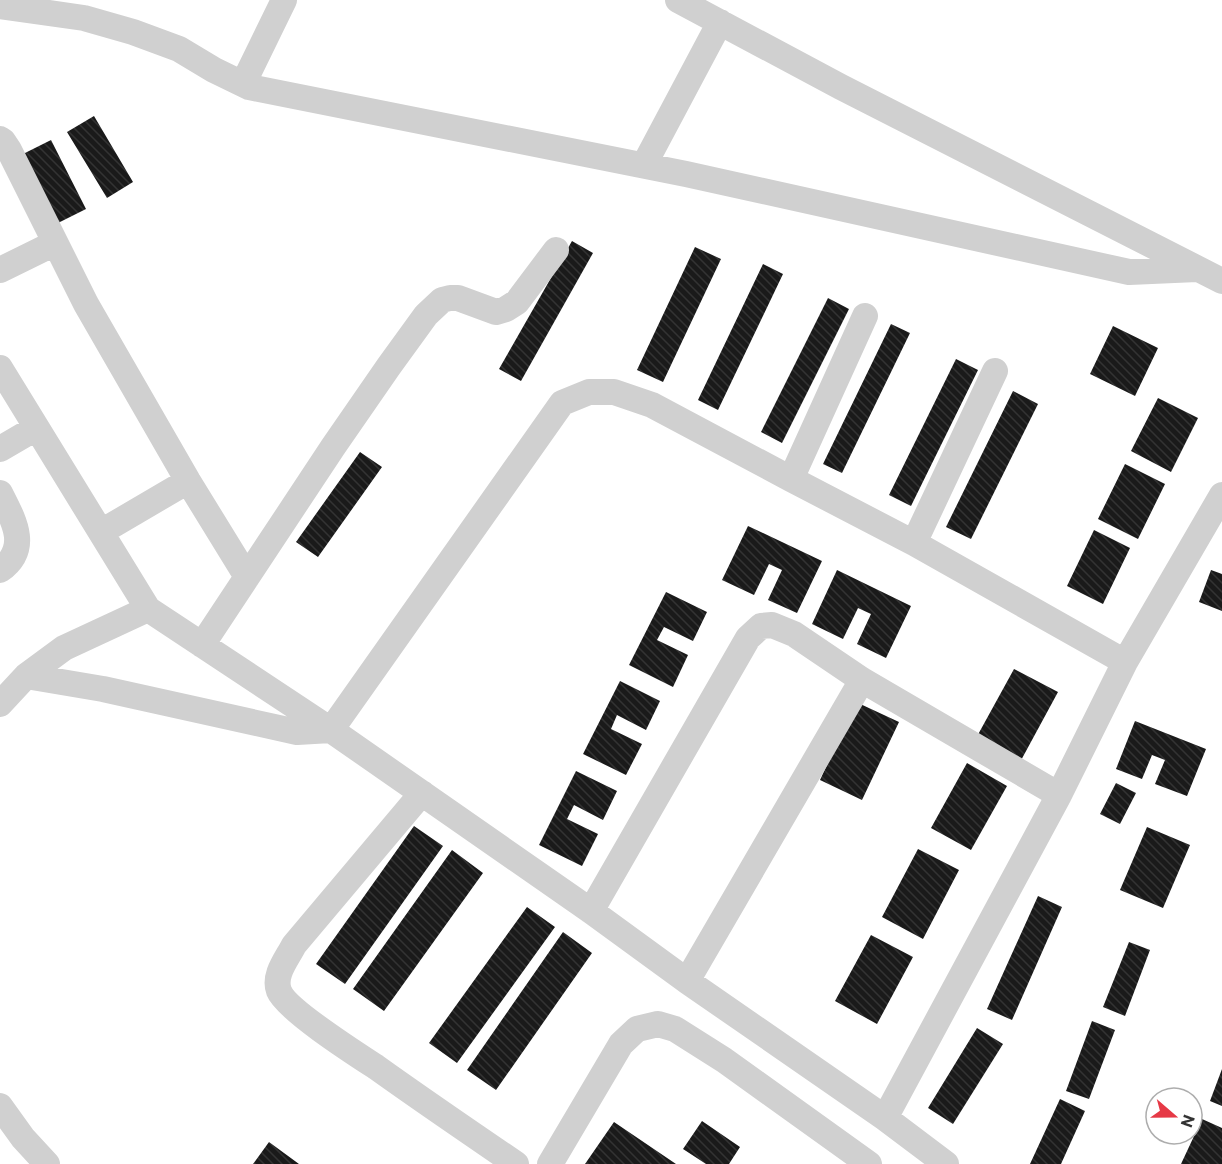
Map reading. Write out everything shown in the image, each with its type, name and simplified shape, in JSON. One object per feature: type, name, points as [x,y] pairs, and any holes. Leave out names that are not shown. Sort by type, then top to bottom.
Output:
[{"type":"street","points":[[243,84],[284,0]]},
{"type":"street","points":[[678,0],[851,92],[1222,281]]},
{"type":"street","points":[[0,6],[84,18],[133,32],[179,49],[249,87],[293,97],[644,165],[1129,272],[1197,269]]},
{"type":"street","points":[[644,165],[720,22]]},
{"type":"street","points":[[0,139],[9,150],[86,304],[188,481],[247,577]]},
{"type":"street","points":[[0,270],[55,243]]},
{"type":"street","points":[[202,645],[339,438],[426,315],[442,300],[450,298],[458,298],[495,312],[506,309],[517,302],[556,250]]},
{"type":"street","points":[[791,479],[865,316]]},
{"type":"street","points":[[0,368],[148,609],[332,730],[885,1118],[946,1164]]},
{"type":"street","points":[[914,543],[995,370]]},
{"type":"street","points":[[332,730],[562,403],[589,392],[615,392],[652,405],[914,543],[1125,662]]},
{"type":"street","points":[[0,449],[36,428]]},
{"type":"street","points":[[101,532],[188,481]]},
{"type":"street","points":[[0,493],[15,524],[17,535],[17,548],[0,570]]},
{"type":"street","points":[[885,1118],[1059,795],[1125,662],[1222,495]]},
{"type":"street","points":[[0,704],[26,676],[64,648],[148,609]]},
{"type":"street","points":[[591,911],[748,638],[761,626],[772,625],[794,634],[862,680],[1059,795]]},
{"type":"street","points":[[26,676],[103,689],[297,732],[332,730]]},
{"type":"street","points":[[687,981],[862,680]]},
{"type":"street","points":[[422,793],[294,945],[280,970],[277,983],[280,994],[291,1007],[516,1164]]},
{"type":"street","points":[[550,1164],[621,1044],[638,1029],[658,1024],[675,1029],[724,1060],[869,1164]]},
{"type":"street","points":[[0,1106],[23,1138],[47,1164]]},
{"type":"building","points":[[94,116],[133,182],[107,198],[67,132]]},
{"type":"building","points":[[51,140],[86,209],[56,224],[21,155]]},
{"type":"building","points":[[572,241],[593,253],[521,381],[499,369]]},
{"type":"building","points":[[695,247],[721,259],[663,382],[637,370]]},
{"type":"building","points":[[763,264],[783,274],[718,410],[698,400]]},
{"type":"building","points":[[828,298],[849,309],[782,443],[761,432]]},
{"type":"building","points":[[891,324],[910,333],[842,473],[823,464]]},
{"type":"building","points":[[1113,326],[1158,348],[1135,396],[1090,374]]},
{"type":"building","points":[[956,359],[978,370],[911,506],[889,495]]},
{"type":"building","points":[[1013,391],[1038,404],[971,539],[946,527]]},
{"type":"building","points":[[1158,398],[1198,418],[1171,472],[1131,451]]},
{"type":"building","points":[[360,452],[382,467],[318,557],[296,542]]},
{"type":"building","points":[[1125,464],[1165,484],[1138,539],[1098,519]]},
{"type":"building","points":[[748,526],[822,561],[797,613],[768,600],[782,570],[769,564],[754,595],[722,580]]},
{"type":"building","points":[[1094,530],[1130,548],[1103,604],[1067,586]]},
{"type":"building","points":[[837,570],[911,606],[886,658],[857,644],[871,614],[858,608],[843,639],[812,624]]},
{"type":"building","points":[[1211,570],[1222,574],[1222,611],[1199,602]]},
{"type":"building","points":[[666,592],[707,612],[693,641],[664,627],[657,640],[688,655],[673,687],[629,665]]},
{"type":"building","points":[[1014,669],[1058,692],[1019,764],[975,740]]},
{"type":"building","points":[[620,681],[660,701],[646,730],[617,715],[611,729],[642,744],[626,775],[583,754]]},
{"type":"building","points":[[856,702],[899,722],[862,800],[820,780]]},
{"type":"building","points":[[1135,721],[1206,749],[1187,796],[1155,784],[1165,760],[1152,755],[1142,779],[1116,769]]},
{"type":"building","points":[[967,763],[1007,786],[971,850],[931,828]]},
{"type":"building","points":[[576,771],[617,791],[603,820],[574,805],[567,819],[598,834],[582,866],[539,845]]},
{"type":"building","points":[[1116,783],[1136,793],[1120,824],[1100,814]]},
{"type":"building","points":[[414,826],[443,846],[345,984],[316,964]]},
{"type":"building","points":[[1147,827],[1190,845],[1163,908],[1120,890]]},
{"type":"building","points":[[918,849],[959,870],[923,939],[882,917]]},
{"type":"building","points":[[452,850],[483,873],[384,1011],[353,989]]},
{"type":"building","points":[[1038,896],[1062,907],[1012,1020],[987,1009]]},
{"type":"building","points":[[527,907],[555,927],[457,1063],[429,1043]]},
{"type":"building","points":[[563,932],[592,953],[496,1090],[467,1070]]},
{"type":"building","points":[[871,935],[913,957],[877,1024],[835,1001]]},
{"type":"building","points":[[1129,942],[1150,950],[1125,1016],[1103,1007]]},
{"type":"building","points":[[1092,1021],[1115,1030],[1089,1099],[1066,1091]]},
{"type":"building","points":[[977,1028],[1003,1044],[953,1124],[928,1108]]},
{"type":"building","points":[[1222,1069],[1222,1106],[1210,1101]]},
{"type":"building","points":[[1060,1099],[1085,1111],[1061,1164],[1030,1164]]},
{"type":"building","points":[[1204,1120],[1222,1128],[1222,1164],[1181,1164],[1189,1146],[1204,1146]]},
{"type":"building","points":[[702,1121],[740,1147],[729,1164],[706,1164],[683,1149]]},
{"type":"building","points":[[614,1122],[676,1164],[585,1164]]},
{"type":"building","points":[[269,1142],[299,1164],[253,1164]]}]
